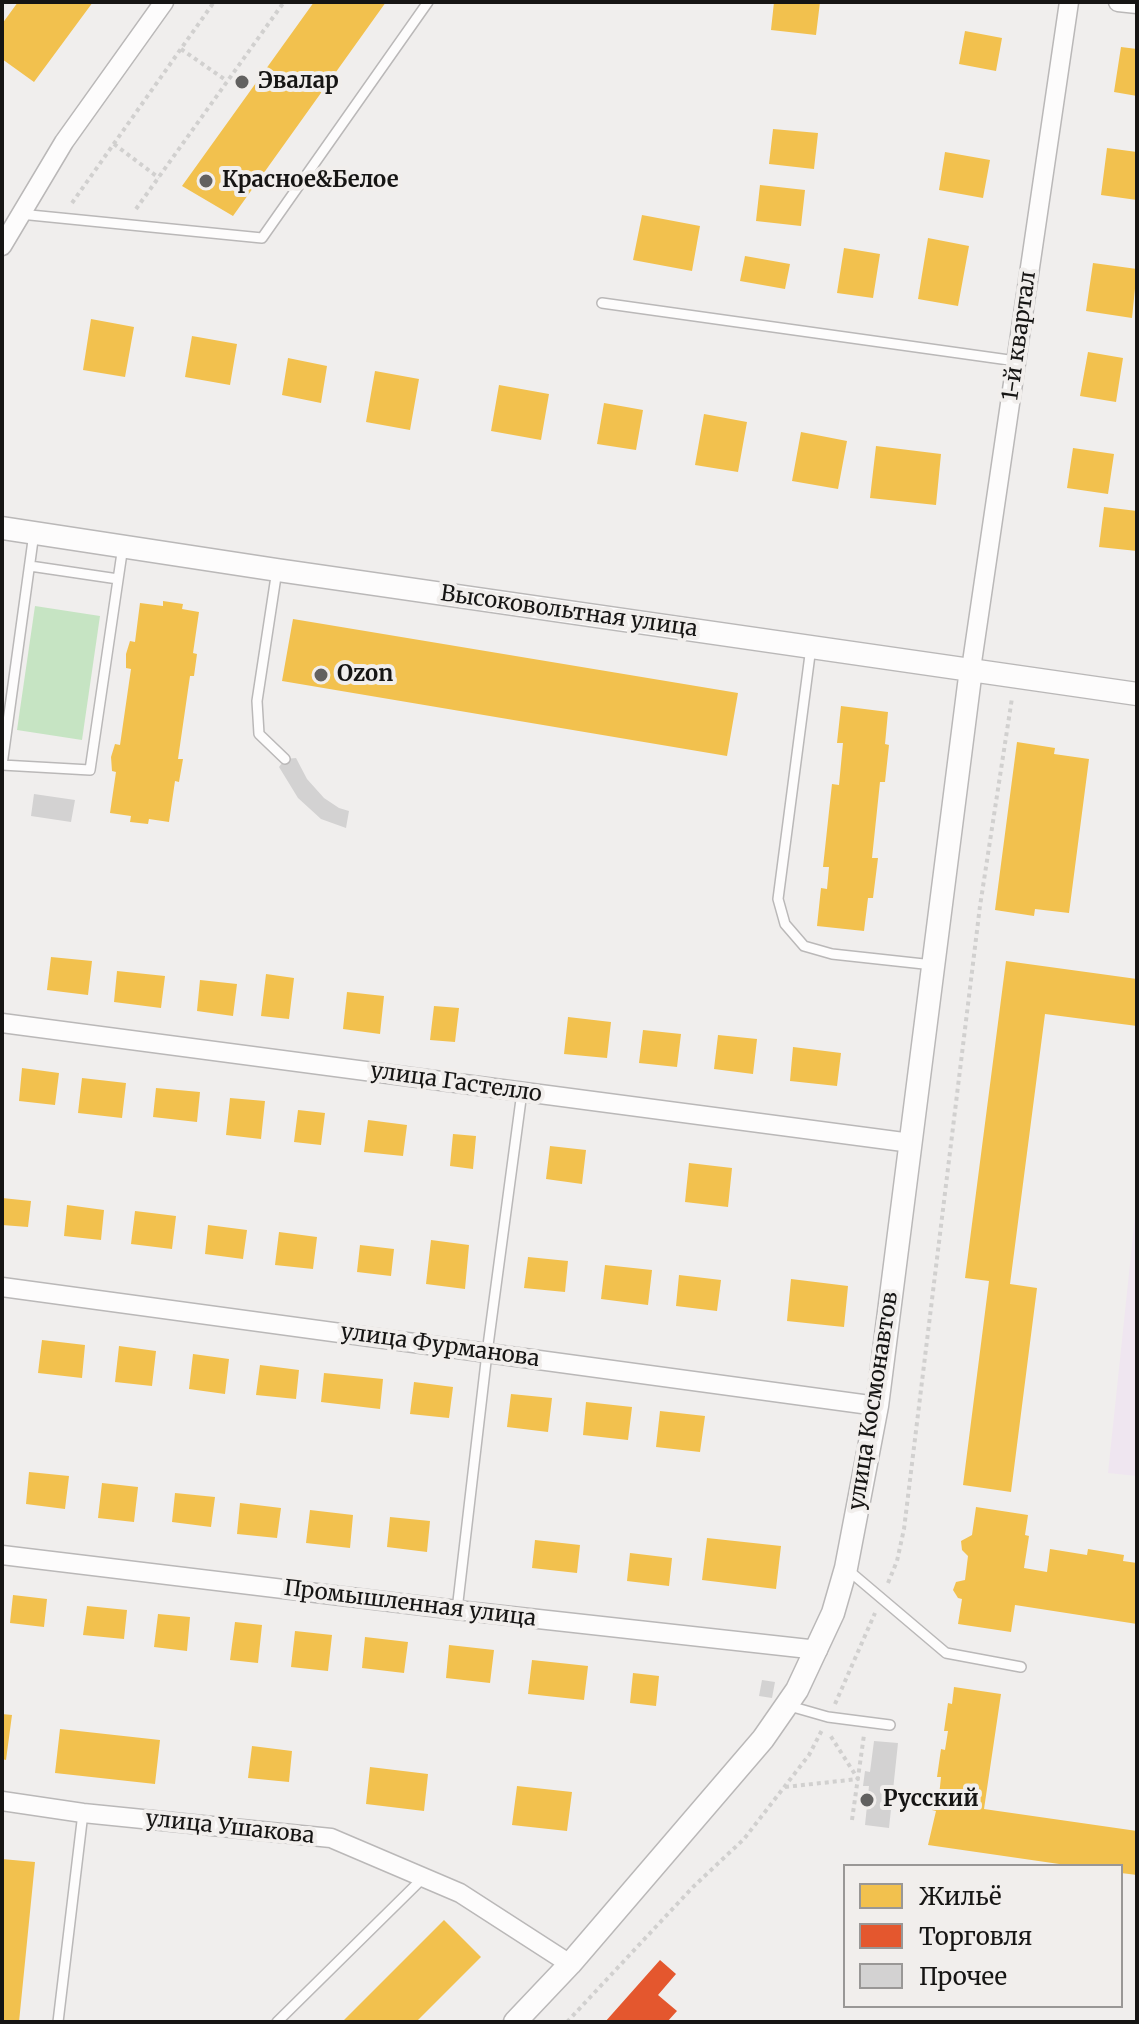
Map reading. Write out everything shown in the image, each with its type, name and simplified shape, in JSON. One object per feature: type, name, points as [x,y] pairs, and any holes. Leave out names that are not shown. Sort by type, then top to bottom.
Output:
[{"type":"street","points":[[2,246],[64,142],[164,2]]},
{"type":"street","name":"1-й квартал","points":[[971,669],[1069,2]]},
{"type":"street","points":[[1118,2],[1137,4]]},
{"type":"street","name":"Высоковольтная улица","points":[[2,528],[1137,694]]},
{"type":"street","name":"улица Космонавтов","points":[[515,2022],[570,1964],[763,1739],[818,1650],[833,1613],[846,1568],[877,1406],[971,669]]},
{"type":"street","name":"улица Гастелло","points":[[2,1023],[911,1143]]},
{"type":"street","name":"улица Фурманова","points":[[2,1287],[877,1406]]},
{"type":"street","name":"Промышленная улица","points":[[2,1555],[818,1650]]},
{"type":"street","name":"улица Ушакова","points":[[2,1801],[83,1813],[331,1838],[460,1893],[570,1964]]},
{"type":"lane","points":[[20,214],[262,238],[428,2]]},
{"type":"lane","points":[[602,303],[1016,361]]},
{"type":"lane","points":[[34,533],[2,765],[90,770],[123,546]]},
{"type":"lane","points":[[30,566],[118,579]]},
{"type":"lane","points":[[277,570],[257,701],[259,734],[285,759]]},
{"type":"lane","points":[[811,647],[778,899],[785,924],[804,946],[832,954],[933,965]]},
{"type":"lane","points":[[457,1610],[522,1092]]},
{"type":"lane","points":[[846,1568],[946,1653],[1021,1667]]},
{"type":"lane","points":[[786,1705],[828,1717],[890,1725]]},
{"type":"lane","points":[[58,2022],[83,1813]]},
{"type":"lane","points":[[277,2022],[424,1877]]},
{"type":"path","points":[[62,218],[214,2]]},
{"type":"path","points":[[125,224],[284,2]]},
{"type":"path","points":[[181,49],[227,81]]},
{"type":"path","points":[[114,144],[159,178]]},
{"type":"path","points":[[852,1820],[865,1722]]},
{"type":"path","points":[[824,1725],[858,1779]]},
{"type":"path","points":[[785,1787],[858,1779]]},
{"type":"shaded area","points":[[1137,1197],[1137,1476],[1108,1473]]},
{"type":"green space","points":[[35,606],[100,616],[82,740],[17,730]]},
{"type":"building: Жильё","points":[[18,2],[93,2],[34,82],[2,59],[2,24]]},
{"type":"building: Жильё","points":[[314,2],[386,2],[233,216],[182,186]]},
{"type":"building: Жильё","points":[[774,2],[820,2],[816,35],[771,30]]},
{"type":"building: Жильё","points":[[965,31],[1002,38],[996,71],[959,64]]},
{"type":"building: Жильё","points":[[1121,47],[1137,49],[1137,96],[1114,92]]},
{"type":"building: Жильё","points":[[773,129],[818,133],[814,169],[769,164]]},
{"type":"building: Жильё","points":[[1107,148],[1137,152],[1137,200],[1101,195]]},
{"type":"building: Жильё","points":[[945,152],[990,160],[983,198],[939,190]]},
{"type":"building: Жильё","points":[[760,185],[805,190],[801,226],[756,221]]},
{"type":"building: Жильё","points":[[642,215],[700,226],[692,271],[633,260]]},
{"type":"building: Жильё","points":[[928,238],[969,246],[958,306],[918,299]]},
{"type":"building: Жильё","points":[[844,248],[880,254],[873,298],[837,293]]},
{"type":"building: Жильё","points":[[745,256],[790,264],[785,289],[740,281]]},
{"type":"building: Жильё","points":[[1093,263],[1137,269],[1132,318],[1086,311]]},
{"type":"building: Жильё","points":[[91,319],[134,327],[125,377],[83,370]]},
{"type":"building: Жильё","points":[[192,336],[237,344],[230,385],[185,377]]},
{"type":"building: Жильё","points":[[1088,352],[1123,358],[1116,402],[1080,396]]},
{"type":"building: Жильё","points":[[288,358],[327,366],[321,403],[282,395]]},
{"type":"building: Жильё","points":[[375,371],[419,379],[410,430],[366,422]]},
{"type":"building: Жильё","points":[[499,385],[549,394],[541,440],[491,431]]},
{"type":"building: Жильё","points":[[604,403],[643,410],[636,450],[597,444]]},
{"type":"building: Жильё","points":[[704,414],[747,422],[738,472],[695,465]]},
{"type":"building: Жильё","points":[[801,432],[847,441],[838,489],[792,481]]},
{"type":"building: Жильё","points":[[876,446],[941,454],[936,505],[870,498]]},
{"type":"building: Жильё","points":[[1073,448],[1114,454],[1108,494],[1067,488]]},
{"type":"building: Жильё","points":[[1104,507],[1137,511],[1137,551],[1099,547]]},
{"type":"building: Жильё","points":[[163,601],[183,604],[182,609],[199,612],[193,653],[197,654],[194,676],[190,676],[178,759],[183,759],[179,782],[175,781],[169,822],[149,819],[148,824],[130,822],[131,816],[110,813],[116,772],[112,771],[111,757],[115,744],[120,745],[131,669],[126,668],[126,654],[130,641],[135,642],[140,603],[163,606]]},
{"type":"building: Жильё","points":[[293,619],[738,693],[727,756],[282,681]]},
{"type":"building: Жильё","points":[[841,706],[888,712],[885,744],[889,745],[885,782],[880,782],[872,858],[878,858],[873,898],[868,898],[864,931],[817,926],[821,888],[827,889],[829,867],[823,867],[832,784],[839,785],[843,743],[837,743]]},
{"type":"building: Жильё","points":[[1017,742],[1055,748],[1054,754],[1089,759],[1069,913],[1035,909],[1034,916],[995,910]]},
{"type":"building: Жильё","points":[[51,957],[92,961],[88,995],[47,990]]},
{"type":"building: Жильё","points":[[1006,961],[1137,979],[1137,1026],[1045,1014],[1010,1284],[1037,1288],[1011,1492],[963,1485],[989,1281],[965,1278]]},
{"type":"building: Жильё","points":[[117,971],[165,976],[161,1008],[114,1002]]},
{"type":"building: Жильё","points":[[266,974],[294,978],[289,1019],[261,1016]]},
{"type":"building: Жильё","points":[[200,980],[237,984],[233,1016],[197,1011]]},
{"type":"building: Жильё","points":[[347,992],[384,996],[380,1034],[343,1029]]},
{"type":"building: Жильё","points":[[434,1006],[459,1008],[455,1042],[430,1040]]},
{"type":"building: Жильё","points":[[568,1017],[611,1022],[607,1058],[564,1054]]},
{"type":"building: Жильё","points":[[643,1030],[681,1034],[677,1067],[639,1063]]},
{"type":"building: Жильё","points":[[718,1035],[757,1039],[753,1074],[714,1069]]},
{"type":"building: Жильё","points":[[793,1047],[841,1053],[837,1086],[790,1081]]},
{"type":"building: Жильё","points":[[22,1068],[59,1073],[55,1105],[19,1101]]},
{"type":"building: Жильё","points":[[82,1078],[126,1083],[122,1118],[78,1113]]},
{"type":"building: Жильё","points":[[156,1088],[200,1092],[197,1122],[153,1117]]},
{"type":"building: Жильё","points":[[230,1098],[265,1101],[261,1139],[226,1135]]},
{"type":"building: Жильё","points":[[298,1110],[325,1113],[321,1145],[294,1142]]},
{"type":"building: Жильё","points":[[368,1120],[407,1125],[403,1156],[364,1152]]},
{"type":"building: Жильё","points":[[453,1134],[476,1136],[473,1169],[450,1166]]},
{"type":"building: Жильё","points":[[550,1146],[586,1150],[582,1184],[546,1179]]},
{"type":"building: Жильё","points":[[689,1163],[732,1168],[728,1207],[685,1202]]},
{"type":"building: Жильё","points":[[2,1198],[31,1201],[28,1227],[2,1225]]},
{"type":"building: Жильё","points":[[67,1205],[104,1210],[101,1240],[64,1236]]},
{"type":"building: Жильё","points":[[135,1211],[176,1216],[172,1249],[131,1244]]},
{"type":"building: Жильё","points":[[208,1225],[247,1230],[243,1259],[205,1254]]},
{"type":"building: Жильё","points":[[279,1232],[317,1237],[313,1269],[275,1265]]},
{"type":"building: Жильё","points":[[431,1240],[469,1245],[465,1289],[426,1284]]},
{"type":"building: Жильё","points":[[360,1245],[394,1249],[391,1276],[357,1272]]},
{"type":"building: Жильё","points":[[528,1257],[568,1261],[565,1292],[524,1288]]},
{"type":"building: Жильё","points":[[605,1265],[652,1270],[648,1305],[601,1299]]},
{"type":"building: Жильё","points":[[679,1275],[721,1280],[717,1311],[676,1306]]},
{"type":"building: Жильё","points":[[791,1279],[848,1286],[844,1327],[787,1321]]},
{"type":"building: Жильё","points":[[42,1340],[85,1345],[82,1378],[38,1373]]},
{"type":"building: Жильё","points":[[119,1346],[156,1351],[152,1386],[115,1382]]},
{"type":"building: Жильё","points":[[193,1354],[229,1359],[225,1394],[189,1389]]},
{"type":"building: Жильё","points":[[260,1365],[299,1370],[296,1399],[256,1395]]},
{"type":"building: Жильё","points":[[324,1373],[383,1379],[380,1409],[321,1402]]},
{"type":"building: Жильё","points":[[414,1382],[453,1387],[449,1418],[410,1414]]},
{"type":"building: Жильё","points":[[511,1394],[552,1398],[548,1432],[507,1427]]},
{"type":"building: Жильё","points":[[586,1402],[632,1407],[628,1440],[583,1435]]},
{"type":"building: Жильё","points":[[660,1411],[705,1416],[700,1452],[656,1447]]},
{"type":"building: Жильё","points":[[29,1472],[69,1476],[65,1509],[26,1504]]},
{"type":"building: Жильё","points":[[102,1483],[138,1487],[134,1522],[98,1518]]},
{"type":"building: Жильё","points":[[175,1493],[215,1497],[211,1527],[172,1522]]},
{"type":"building: Жильё","points":[[240,1503],[281,1508],[277,1538],[237,1534]]},
{"type":"building: Жильё","points":[[976,1507],[1028,1515],[1025,1535],[1029,1536],[1024,1568],[1047,1572],[1050,1549],[1087,1555],[1088,1549],[1124,1555],[1123,1561],[1137,1563],[1137,1624],[1015,1605],[1011,1632],[958,1624],[962,1599],[953,1590],[956,1582],[965,1580],[968,1556],[962,1550],[961,1541],[972,1535]]},
{"type":"building: Жильё","points":[[310,1510],[353,1515],[350,1548],[306,1543]]},
{"type":"building: Жильё","points":[[390,1517],[430,1521],[427,1552],[387,1547]]},
{"type":"building: Жильё","points":[[707,1538],[781,1546],[776,1589],[702,1580]]},
{"type":"building: Жильё","points":[[535,1540],[580,1545],[577,1573],[532,1568]]},
{"type":"building: Жильё","points":[[630,1553],[672,1558],[669,1586],[627,1581]]},
{"type":"building: Жильё","points":[[13,1595],[47,1599],[44,1627],[10,1623]]},
{"type":"building: Жильё","points":[[87,1606],[127,1610],[124,1639],[83,1635]]},
{"type":"building: Жильё","points":[[158,1614],[190,1617],[187,1651],[154,1647]]},
{"type":"building: Жильё","points":[[235,1622],[262,1625],[258,1663],[230,1660]]},
{"type":"building: Жильё","points":[[295,1631],[332,1635],[328,1671],[291,1667]]},
{"type":"building: Жильё","points":[[365,1637],[408,1642],[404,1673],[362,1668]]},
{"type":"building: Жильё","points":[[449,1645],[494,1650],[490,1683],[446,1678]]},
{"type":"building: Жильё","points":[[532,1660],[588,1666],[584,1700],[528,1694]]},
{"type":"building: Жильё","points":[[633,1673],[659,1676],[656,1706],[630,1703]]},
{"type":"building: Жильё","points":[[954,1687],[1001,1694],[984,1809],[1137,1831],[1137,1875],[1123,1873],[1123,1864],[1059,1864],[928,1845],[936,1811],[932,1810],[934,1795],[939,1796],[941,1777],[937,1777],[941,1749],[945,1750],[948,1731],[944,1731],[948,1703],[952,1704]]},
{"type":"building: Жильё","points":[[2,1714],[12,1715],[6,1760],[2,1759]]},
{"type":"building: Жильё","points":[[60,1729],[160,1740],[155,1784],[55,1773]]},
{"type":"building: Жильё","points":[[252,1746],[292,1751],[289,1782],[248,1778]]},
{"type":"building: Жильё","points":[[370,1767],[428,1774],[424,1811],[366,1804]]},
{"type":"building: Жильё","points":[[517,1786],[572,1792],[567,1831],[512,1825]]},
{"type":"building: Жильё","points":[[2,1859],[35,1862],[19,2022],[2,2022]]},
{"type":"building: Жильё","points":[[444,1920],[481,1957],[416,2022],[342,2022]]},
{"type":"building: Торговля","points":[[660,1960],[676,1974],[658,1995],[677,2011],[667,2022],[605,2022]]},
{"type":"building: Прочее","points":[[296,758],[307,779],[324,798],[349,811],[346,828],[321,819],[298,798],[279,767],[285,759]]},
{"type":"building: Прочее","points":[[34,794],[75,800],[71,822],[31,816]]},
{"type":"building: Прочее","points":[[762,1680],[775,1682],[772,1698],[759,1696]]},
{"type":"building: Прочее","points":[[874,1741],[898,1743],[889,1828],[865,1825],[869,1786],[863,1786],[865,1771],[870,1772]]},
{"type":"place","name":"Эвалар","points":[[242,82]]},
{"type":"place","name":"Красное&Белое","points":[[206,181]]},
{"type":"place","name":"Ozon","points":[[321,675]]},
{"type":"place","name":"Русский","points":[[867,1800]]}]
